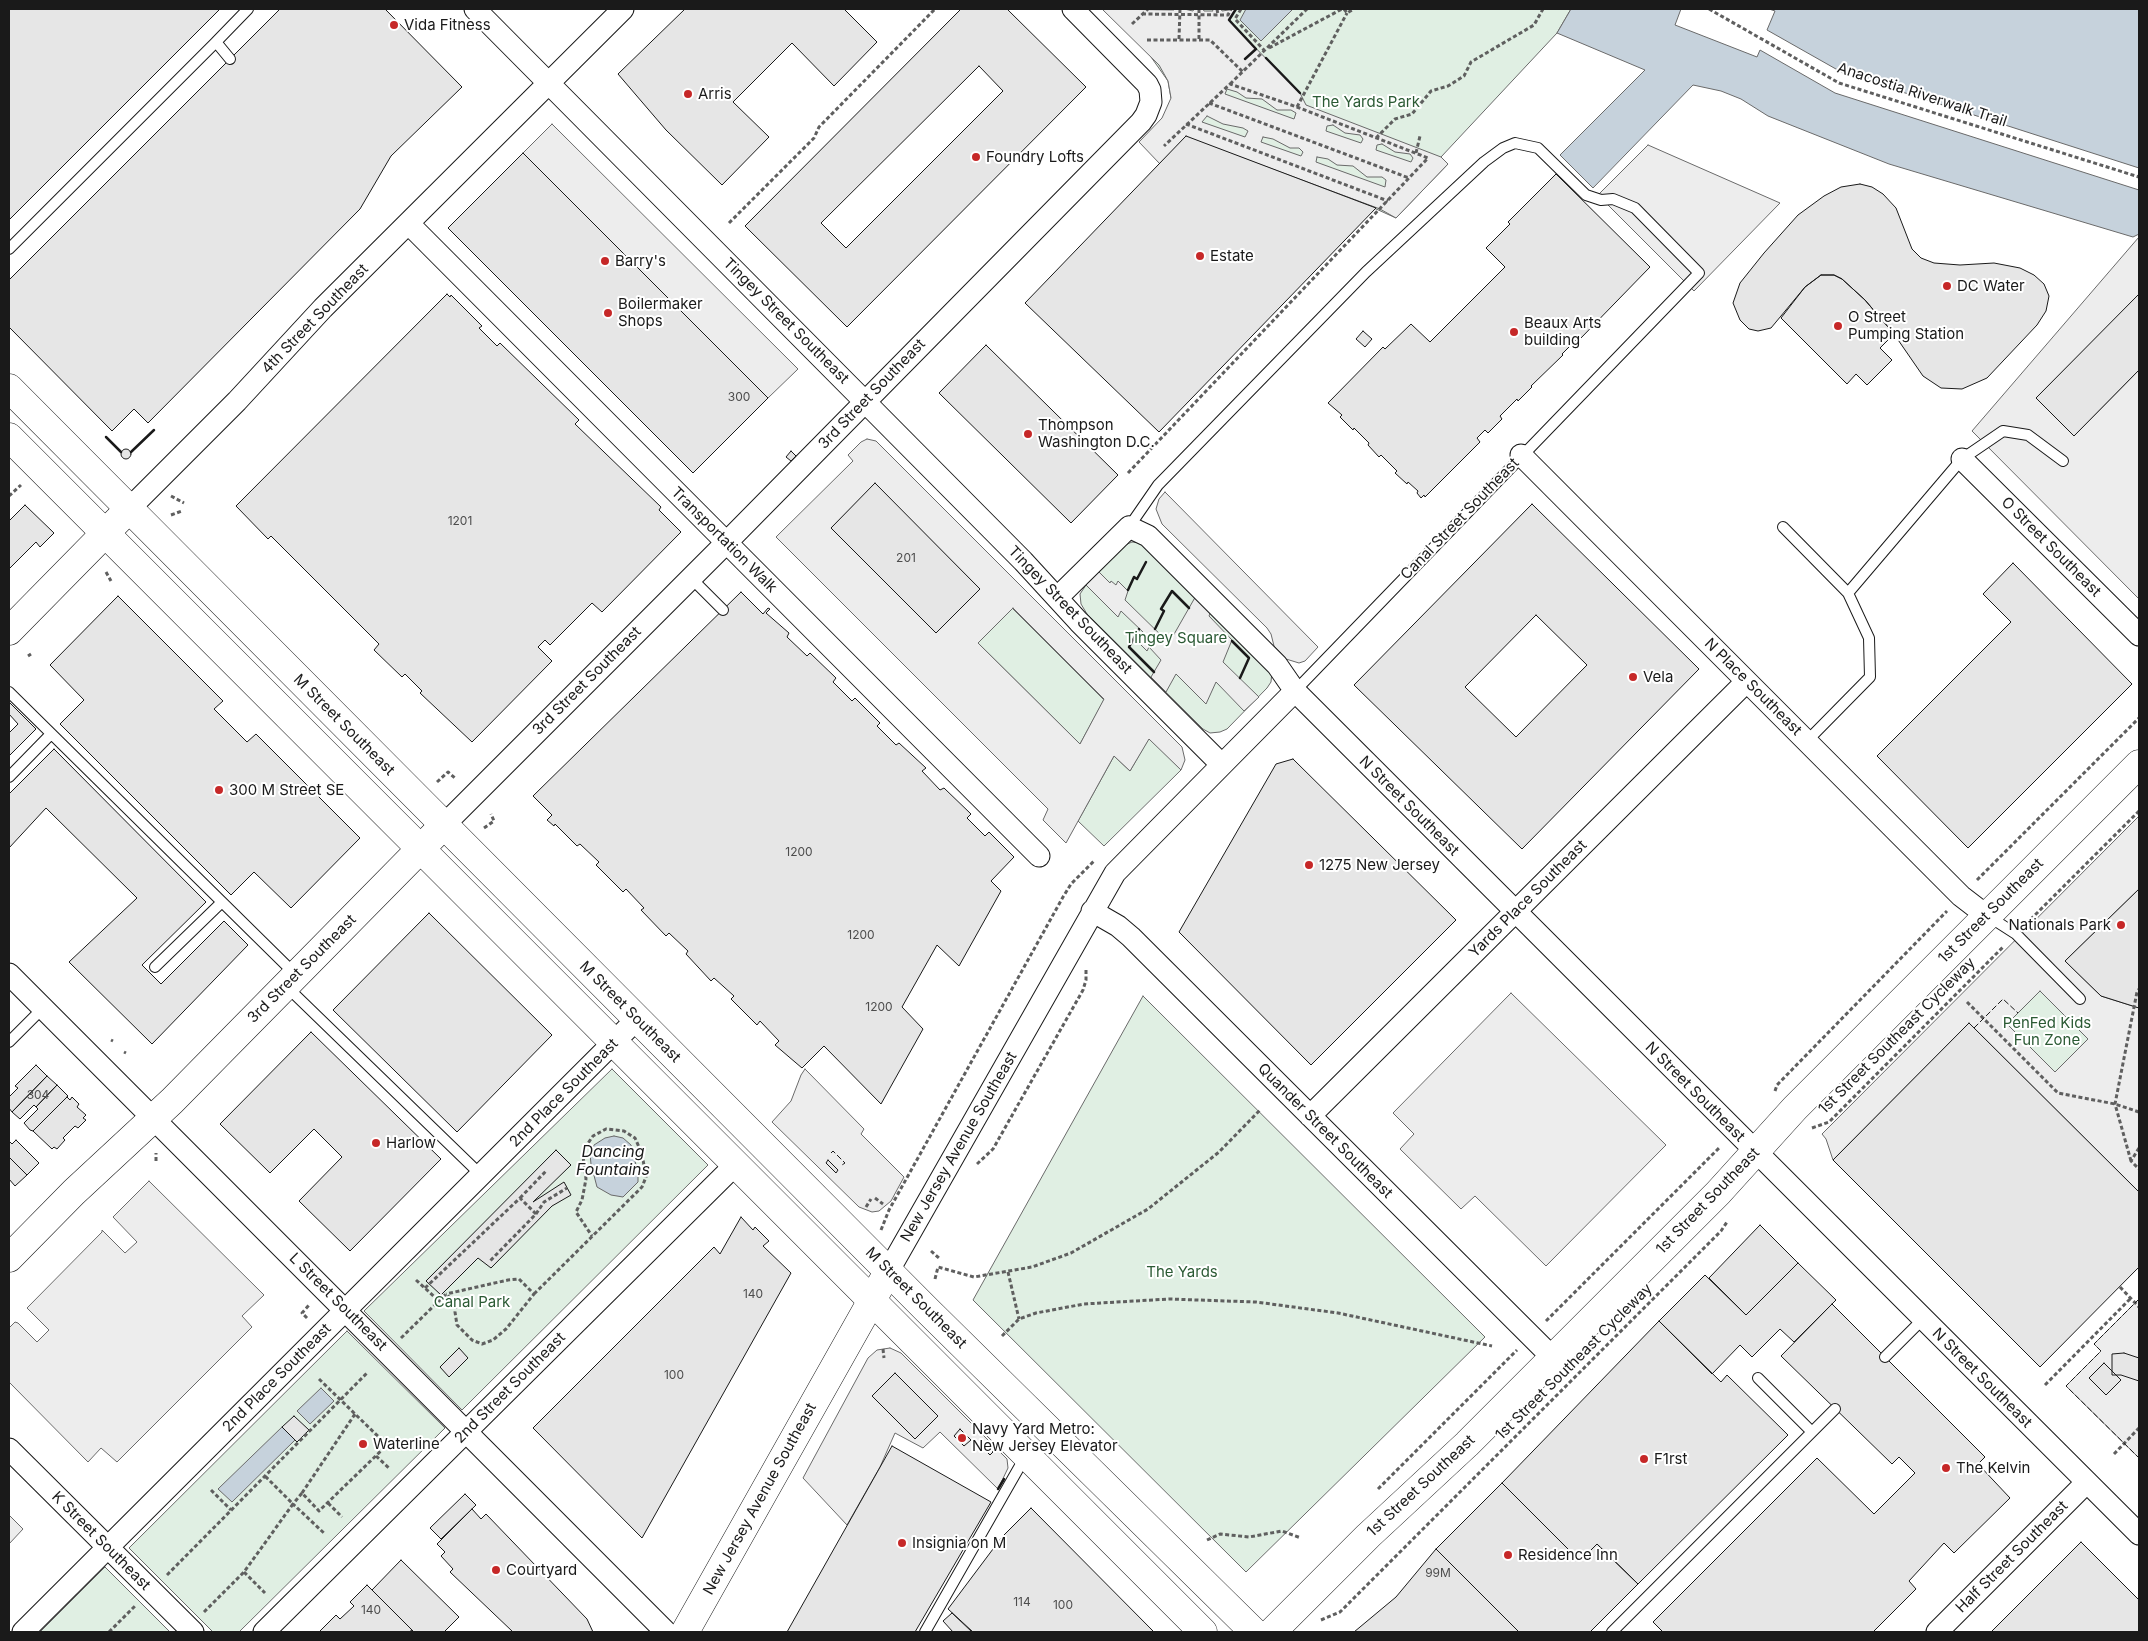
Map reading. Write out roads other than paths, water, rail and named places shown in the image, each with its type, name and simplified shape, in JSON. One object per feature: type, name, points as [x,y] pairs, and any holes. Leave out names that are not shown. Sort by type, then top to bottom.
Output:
[{"type":"main road","name":"M Street Southeast","points":[[9,388],[637,1019],[1254,1632]]},
{"type":"main road","points":[[9,437],[1203,1632]]},
{"type":"main road","name":"4th Street Southeast","points":[[9,631],[129,509]]},
{"type":"main road","name":"1st Street Southeast","points":[[1272,1632],[1368,1536],[1467,1444],[1718,1193],[1796,1108],[2139,764]]},
{"type":"main road","name":"3rd Street Southeast","points":[[9,1258],[74,1192],[154,1119],[444,825]]},
{"type":"main road","name":"New Jersey Avenue Southeast","points":[[685,1632],[889,1270]]},
{"type":"street","name":"Tingey Street Southeast","points":[[474,9],[1024,561],[1221,764]]},
{"type":"street","name":"4th Street Southeast","points":[[129,509],[237,402],[323,308],[623,9]]},
{"type":"street","name":"3rd Street Southeast","points":[[444,825],[1130,135],[1146,115],[1151,96],[1142,78],[1073,9]]},
{"type":"street","name":"Transportation Walk","points":[[409,224],[1039,856]]},
{"type":"street","name":"N Place Southeast","points":[[1521,455],[1961,896],[1987,916]]},
{"type":"street","name":"O Street Southeast","points":[[1962,458],[2139,635]]},
{"type":"street","points":[[1058,598],[1129,527]]},
{"type":"street","name":"N Street Southeast","points":[[1129,527],[1148,536],[1277,664],[1295,691],[2139,1534]]},
{"type":"street","name":"Yards Place Southeast","points":[[1310,1116],[1746,682]]},
{"type":"street","name":"Canal Street Southeast","points":[[1221,764],[1295,691]]},
{"type":"street","name":"New Jersey Avenue Southeast","points":[[889,1270],[1107,884],[1123,862],[1221,764]]},
{"type":"street","name":"Quander Street Southeast","points":[[1092,911],[1131,936],[1552,1358]]},
{"type":"street","name":"L Street Southeast","points":[[9,974],[666,1632]]},
{"type":"street","name":"2nd Place Southeast","points":[[23,1632],[637,1019]]},
{"type":"street","name":"2nd Street Southeast","points":[[264,1632],[736,1164]]},
{"type":"street","name":"K Street Southeast","points":[[9,1449],[193,1632]]},
{"type":"street","name":"Half Street Southeast","points":[[1937,1632],[2087,1482]]},
{"type":"lane","points":[[9,249],[248,9]]},
{"type":"lane","points":[[216,42],[230,59]]},
{"type":"lane","name":"Canal Street Southeast","points":[[1129,527],[1158,485],[1366,272],[1484,162],[1503,148],[1515,143],[1538,148],[1586,195],[1601,200],[1613,199],[1635,208],[1699,273],[1521,455],[1295,691]]},
{"type":"lane","points":[[1848,593],[1962,458],[2003,431],[2028,435],[2063,461]]},
{"type":"lane","points":[[1783,527],[1848,593],[1869,638],[1870,677],[1807,741]]},
{"type":"lane","points":[[691,578],[723,610]]},
{"type":"lane","points":[[9,692],[222,902],[290,980],[481,1175]]},
{"type":"lane","points":[[9,777],[51,734]]},
{"type":"lane","points":[[155,968],[222,902]]},
{"type":"lane","points":[[1987,916],[2016,934],[2080,999]]},
{"type":"lane","points":[[9,1042],[43,1008]]},
{"type":"lane","points":[[1885,1358],[1923,1320]]},
{"type":"lane","points":[[1758,1378],[1812,1432]]},
{"type":"lane","points":[[1612,1632],[1835,1409]]},
{"type":"lane","points":[[926,1632],[1027,1455]]},
{"type":"water","points":[[1246,9],[1293,9],[1261,41],[1240,20]]},
{"type":"water","points":[[1571,9],[2139,9],[2139,234],[2133,237],[1889,164],[1768,116],[1741,99],[1721,91],[1693,85],[1593,188],[1560,155],[1645,70],[1557,33]]},
{"type":"water","name":"Dancing Fountains","points":[[614,1136],[623,1138],[631,1145],[638,1173],[638,1182],[623,1197],[611,1195],[597,1187],[591,1164],[590,1154],[594,1145],[605,1138]]},
{"type":"water","points":[[321,1388],[334,1401],[310,1424],[297,1411]]},
{"type":"water","points":[[282,1427],[295,1440],[232,1502],[218,1489]]},
{"type":"place","name":"Vida Fitness","points":[[394,25]]},
{"type":"place","name":"Arris","points":[[688,94]]},
{"type":"place","name":"Foundry Lofts","points":[[976,157]]},
{"type":"place","name":"Estate","points":[[1200,256]]},
{"type":"place","name":"Barry's","points":[[605,261]]},
{"type":"place","name":"DC Water","points":[[1947,286]]},
{"type":"place","name":"Boilermaker Shops","points":[[608,313]]},
{"type":"place","name":"O Street Pumping Station","points":[[1838,326]]},
{"type":"place","name":"Beaux Arts building","points":[[1514,332]]},
{"type":"place","name":"Thompson Washington D.C.","points":[[1028,434]]},
{"type":"place","name":"Vela","points":[[1633,677]]},
{"type":"place","name":"300 M Street SE","points":[[219,790]]},
{"type":"place","name":"1275 New Jersey","points":[[1309,865]]},
{"type":"place","name":"Nationals Park","points":[[2121,925]]},
{"type":"place","name":"Harlow","points":[[376,1143]]},
{"type":"place","name":"Navy Yard Metro: New Jersey Elevator","points":[[962,1438]]},
{"type":"place","name":"Waterline","points":[[363,1444]]},
{"type":"place","name":"F1rst","points":[[1644,1459]]},
{"type":"place","name":"The Kelvin","points":[[1946,1468]]},
{"type":"place","name":"Insignia on M","points":[[902,1543]]},
{"type":"place","name":"Residence Inn","points":[[1508,1555]]},
{"type":"place","name":"Courtyard","points":[[496,1570]]},
{"type":"park label","name":"The Yards Park","points":[[1366,102]]},
{"type":"park label","name":"Tingey Square","points":[[1176,638]]},
{"type":"park label","name":"PenFed Kids Fun Zone","points":[[2047,1032]]},
{"type":"park label","name":"The Yards","points":[[1182,1272]]},
{"type":"park label","name":"Canal Park","points":[[472,1302]]}]
